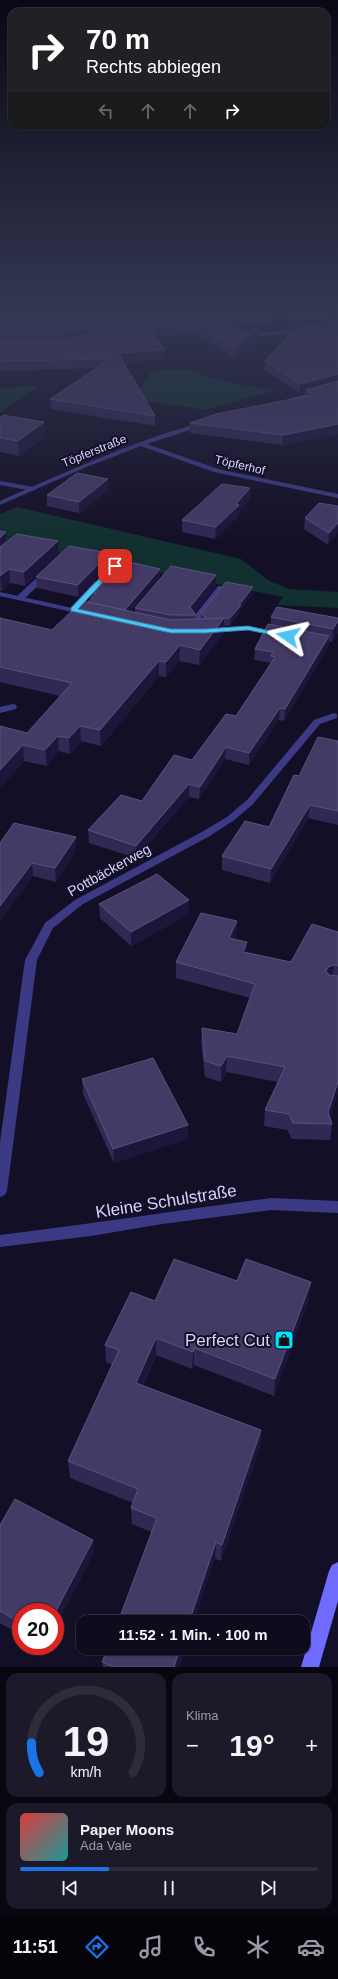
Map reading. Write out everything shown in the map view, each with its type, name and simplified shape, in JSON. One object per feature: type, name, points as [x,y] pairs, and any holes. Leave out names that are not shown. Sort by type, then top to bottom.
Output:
[{"type":"main road","points":[[310,1667],[338,1571]]},
{"type":"street","points":[[267,406],[335,388]]},
{"type":"street","name":"Töpferstraße","points":[[0,503],[141,444],[209,422]]},
{"type":"street","name":"Töpferhof","points":[[141,444],[216,471],[338,496]]},
{"type":"street","points":[[0,483],[33,489]]},
{"type":"street","points":[[20,598],[54,567]]},
{"type":"street","points":[[73,610],[104,577]]},
{"type":"street","points":[[205,631],[195,620],[221,588]]},
{"type":"street","points":[[0,594],[96,615]]},
{"type":"street","points":[[191,631],[248,628],[285,635]]},
{"type":"street","points":[[0,710],[13,707]]},
{"type":"street","name":"Pottbäckerweg","points":[[0,1191],[31,960],[50,926],[79,902],[204,835],[230,819],[250,802],[317,722],[334,716]]},
{"type":"street","name":"Kleine Schulstraße","points":[[0,1242],[91,1230],[162,1218],[271,1204],[338,1207]]},
{"type":"green space","points":[[0,388],[4,388],[35,388],[0,412]]},
{"type":"green space","points":[[141,388],[260,388],[276,390],[206,410],[134,399]]},
{"type":"green space","points":[[17,507],[241,559],[268,580],[289,589],[338,592],[338,608],[277,605],[283,597],[0,542],[0,514]]},
{"type":"building","points":[[67,388],[138,388],[155,416],[50,399]]},
{"type":"building","points":[[314,388],[338,388],[338,424],[283,435],[190,423],[216,414],[313,395],[306,390]]},
{"type":"building","points":[[3,415],[44,422],[18,441],[0,438],[0,418]]},
{"type":"building","points":[[77,473],[108,479],[79,502],[47,495]]},
{"type":"building","points":[[222,484],[250,488],[236,504],[239,505],[216,527],[182,520]]},
{"type":"building","points":[[319,503],[338,506],[338,523],[329,533],[305,518]]},
{"type":"building","points":[[0,531],[6,532],[0,538]]},
{"type":"building","points":[[17,534],[58,541],[24,572],[9,569],[0,576],[0,547]]},
{"type":"building","points":[[69,546],[109,553],[78,585],[36,577]]},
{"type":"building","points":[[120,560],[160,569],[125,610],[88,602],[96,594],[90,592]]},
{"type":"building","points":[[171,566],[216,575],[190,607],[196,615],[171,615],[135,608]]},
{"type":"building","points":[[226,582],[253,587],[230,618],[207,619],[201,613]]},
{"type":"building","points":[[82,601],[171,620],[224,618],[200,650],[180,645],[166,662],[159,661],[100,730],[80,726],[69,738],[58,736],[45,750],[23,745],[0,770],[0,726],[27,733],[72,683],[0,667],[0,618],[52,630]]},
{"type":"building","points":[[277,607],[338,618],[338,621],[333,629],[271,617]]},
{"type":"building","points":[[268,624],[329,636],[285,709],[280,708],[249,753],[226,747],[200,787],[189,784],[136,846],[88,830],[121,795],[142,801],[174,755],[192,760],[226,714],[236,716],[275,657],[271,656],[273,652],[255,649]]},
{"type":"building","points":[[318,737],[338,741],[338,811],[310,805],[271,869],[222,856],[245,821],[269,827],[294,775],[299,776]]},
{"type":"building","points":[[14,823],[76,837],[55,868],[32,863],[0,906],[0,843]]},
{"type":"building","points":[[157,874],[189,900],[131,932],[99,904]]},
{"type":"building","points":[[201,913],[237,921],[229,938],[247,942],[243,952],[291,962],[312,924],[338,932],[338,966],[334,965],[328,967],[326,971],[329,975],[338,976],[338,1082],[328,1112],[332,1124],[293,1123],[289,1114],[265,1110],[285,1067],[227,1056],[221,1066],[205,1061],[202,1028],[237,1034],[255,984],[176,962]]},
{"type":"building","points":[[153,1058],[188,1125],[113,1149],[82,1079]]},
{"type":"building","points":[[174,1259],[237,1281],[246,1259],[311,1282],[275,1379],[194,1348],[193,1352],[156,1338],[136,1383],[261,1430],[222,1545],[216,1542],[191,1615],[121,1615],[157,1518],[131,1508],[138,1489],[68,1461],[119,1350],[105,1345],[131,1292],[155,1301]]},
{"type":"building","points":[[15,1499],[93,1540],[60,1603],[12,1603],[12,1618],[0,1611],[0,1525]]},
{"type":"building","points":[[105,1655],[178,1655],[174,1667],[114,1667],[102,1662]]},
{"type":"place","name":"Perfect Cut","points":[[284,1340]]},
{"type":"route","points":[[115,566],[73,610],[171,631],[205,631],[248,628],[288,636]]}]
